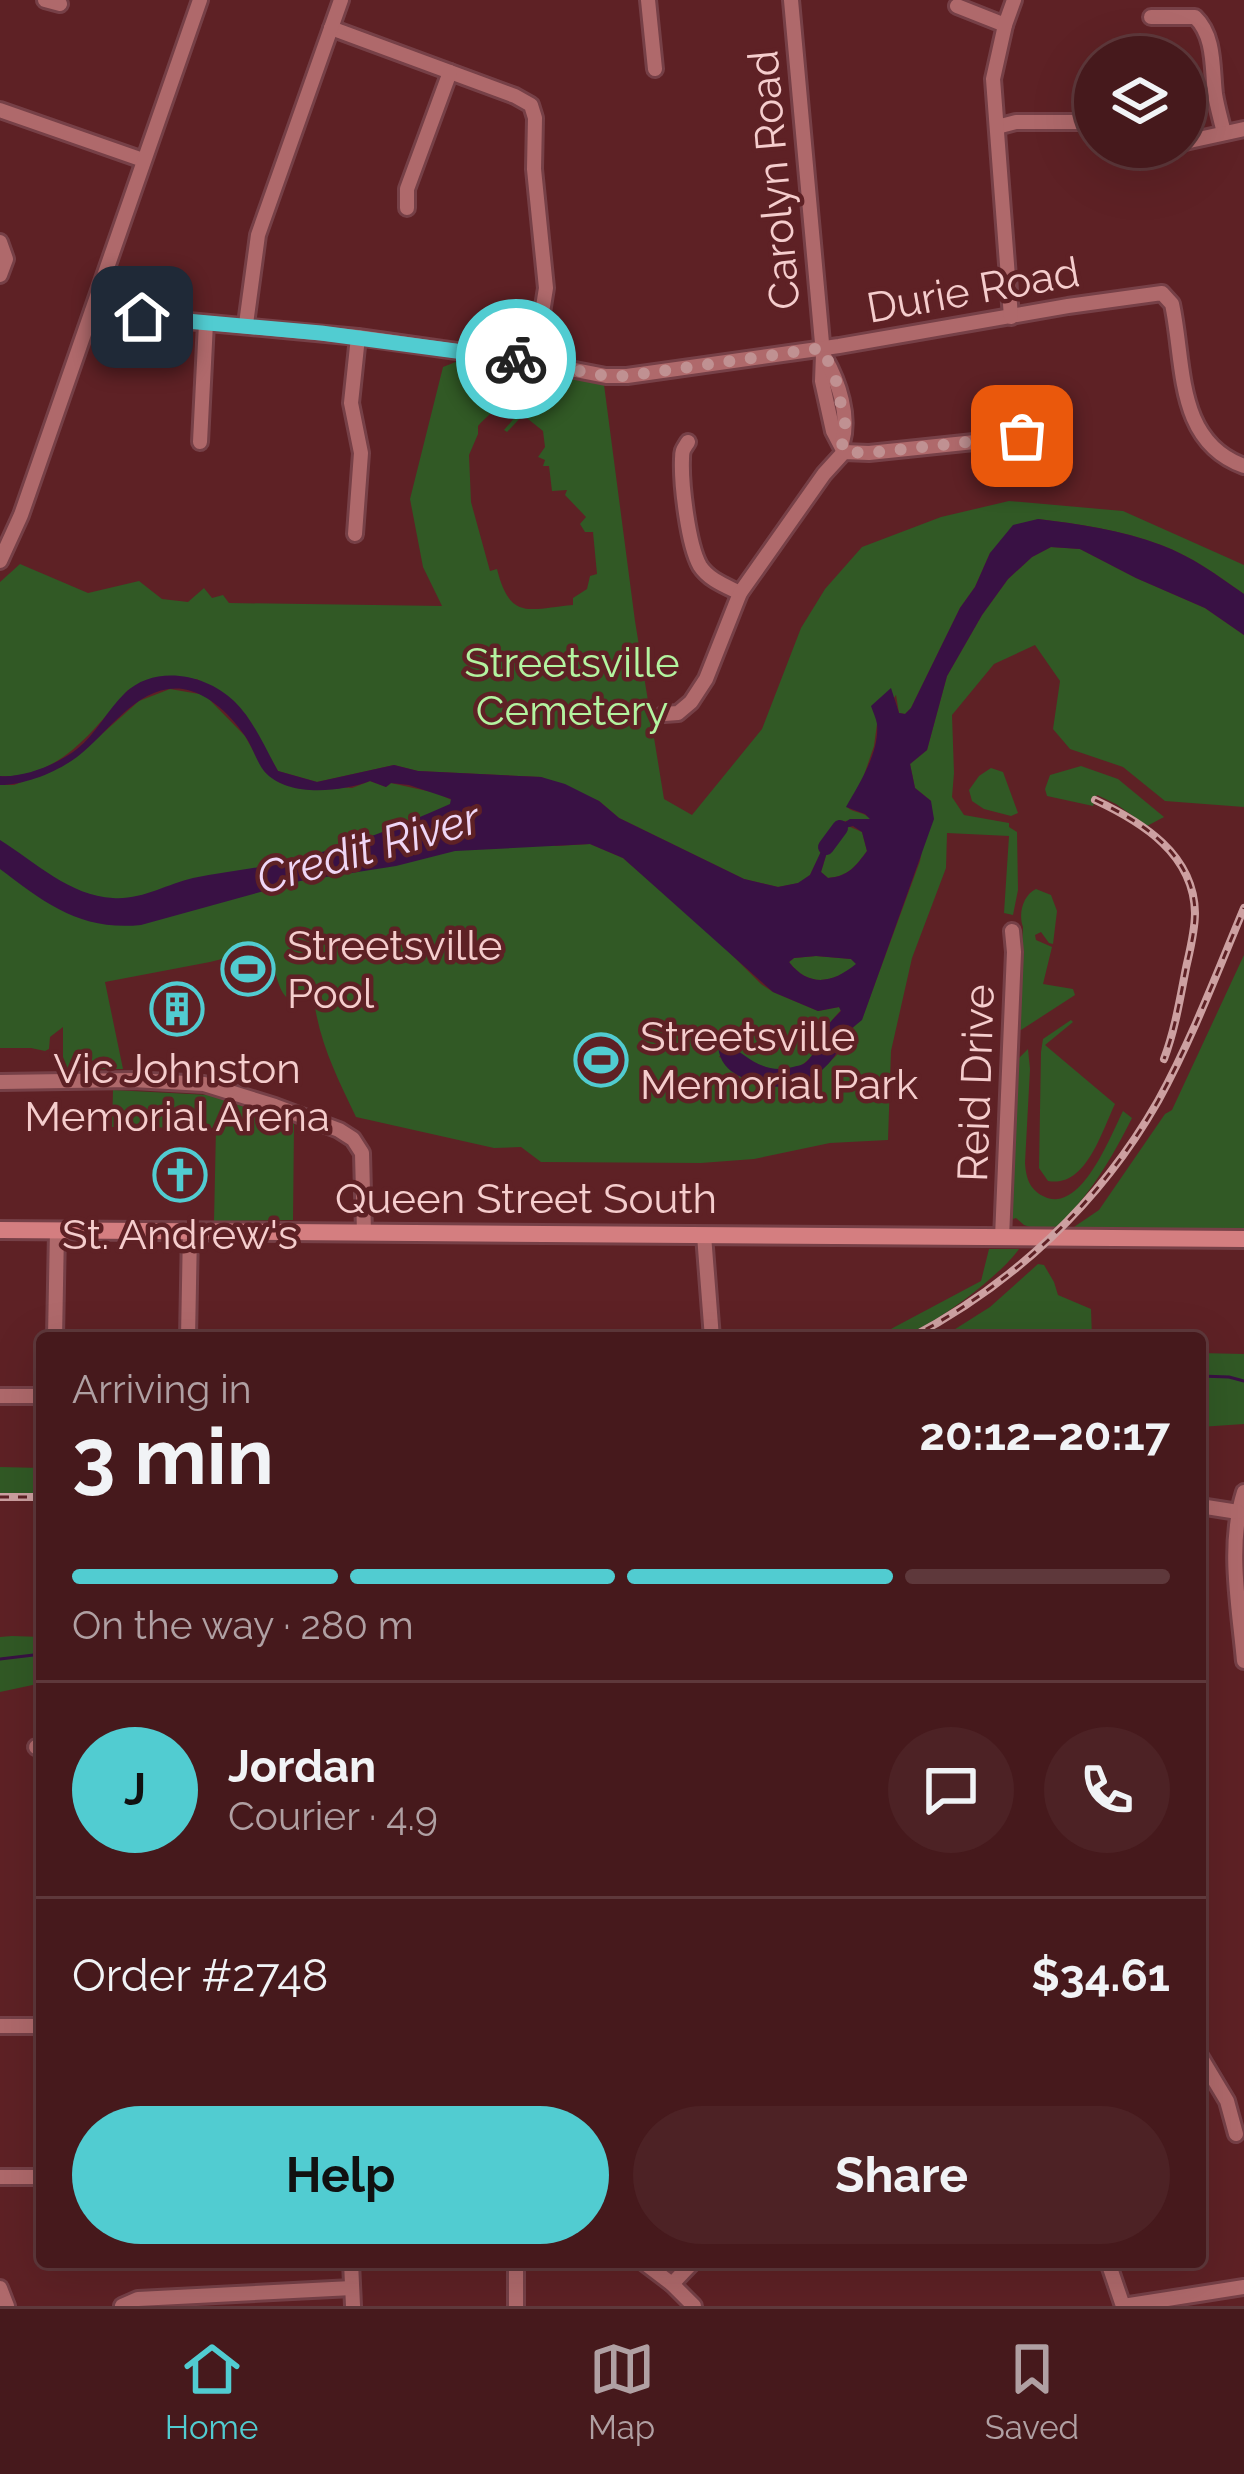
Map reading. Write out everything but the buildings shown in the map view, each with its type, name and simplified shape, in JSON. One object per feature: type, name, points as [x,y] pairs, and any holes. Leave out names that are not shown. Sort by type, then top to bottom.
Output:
[{"type":"main road","name":"Queen Street South","points":[[0,1230],[1244,1239]]},
{"type":"street","points":[[0,560],[20,515],[200,0]]},
{"type":"street","points":[[246,325],[258,235],[341,0]]},
{"type":"street","points":[[648,0],[655,69]]},
{"type":"street","name":"Carolyn Road","points":[[791,0],[822,381],[833,431],[843,448]]},
{"type":"street","points":[[1012,317],[993,79],[1013,0]]},
{"type":"street","points":[[957,6],[1005,25]]},
{"type":"street","points":[[1151,17],[1195,17],[1204,26],[1225,134]]},
{"type":"street","points":[[331,28],[531,105],[546,288],[534,362]]},
{"type":"street","points":[[407,208],[407,189],[450,72]]},
{"type":"street","points":[[0,110],[143,160]]},
{"type":"street","points":[[997,127],[1016,122],[1074,122]]},
{"type":"street","points":[[1206,138],[1244,130]]},
{"type":"street","points":[[0,242],[6,260],[0,275]]},
{"type":"street","name":"Durie Road","points":[[92,312],[358,337],[627,376],[822,351],[1162,293],[1172,304],[1196,429],[1227,460],[1244,466]]},
{"type":"street","points":[[200,442],[206,323]]},
{"type":"street","points":[[356,534],[361,453],[351,403],[358,337]]},
{"type":"street","points":[[664,714],[678,713],[692,702],[740,593],[843,448],[891,451],[1048,430]]},
{"type":"street","points":[[688,442],[681,454],[694,552],[702,570],[740,593]]},
{"type":"street","name":"Reid Drive","points":[[1002,1238],[1012,931]]},
{"type":"street","points":[[0,1082],[133,1080],[209,1085],[340,1130],[356,1142],[364,1159],[364,1232]]},
{"type":"street","points":[[55,1332],[57,1231]]},
{"type":"street","points":[[188,1332],[190,1231]]},
{"type":"street","points":[[704,1235],[712,1332]]},
{"type":"street","points":[[0,1396],[36,1396]]},
{"type":"street","points":[[1244,1492],[1235,1554],[1244,1661]]},
{"type":"street","points":[[1206,1507],[1238,1512]]},
{"type":"street","points":[[0,2026],[36,2026]]},
{"type":"street","points":[[1206,2066],[1227,2101],[1236,2134]]},
{"type":"street","points":[[0,2177],[36,2177]]},
{"type":"street","points":[[351,2268],[353,2306]]},
{"type":"street","points":[[516,2268],[516,2306]]},
{"type":"street","points":[[651,2268],[694,2306]]},
{"type":"street","points":[[672,2284],[687,2268]]},
{"type":"street","points":[[1110,2268],[1123,2306],[1244,2287]]},
{"type":"street","points":[[0,2288],[8,2306]]},
{"type":"street","points":[[122,2306],[138,2300],[352,2288]]},
{"type":"green space","name":"Streetsville Cemetery","points":[[458,361],[514,369],[519,377],[509,395],[478,426],[469,455],[471,502],[490,571],[497,569],[508,597],[523,608],[573,605],[573,598],[587,589],[590,576],[597,574],[593,532],[585,532],[580,524],[586,517],[565,495],[567,490],[552,491],[549,466],[543,466],[545,460],[538,457],[545,447],[543,431],[523,415],[504,430],[540,378],[555,373],[603,377],[664,799],[692,815],[762,729],[801,628],[825,589],[862,547],[941,517],[1009,501],[1123,511],[1244,565],[1244,594],[1161,545],[1084,525],[1038,519],[990,553],[911,708],[899,713],[896,695],[877,724],[863,778],[847,807],[871,820],[844,821],[862,832],[867,851],[851,870],[828,878],[821,872],[828,849],[824,846],[810,875],[799,883],[778,887],[744,879],[619,818],[599,801],[541,777],[418,771],[394,765],[317,782],[278,771],[246,715],[197,679],[128,690],[88,736],[58,761],[21,775],[0,776],[0,582],[20,564],[88,593],[139,581],[162,599],[188,602],[204,588],[212,598],[223,595],[229,603],[442,606],[423,567],[410,499],[443,367]]},
{"type":"green space","name":"Streetsville Memorial Park","points":[[1051,547],[1080,549],[1205,608],[1244,635],[1244,807],[1165,801],[1123,767],[1070,749],[1053,729],[1060,681],[1035,645],[994,664],[952,715],[952,797],[964,815],[1009,823],[1017,832],[1018,890],[1013,915],[1004,913],[1009,836],[947,833],[946,868],[912,958],[891,1051],[888,1140],[830,1143],[754,1159],[701,1163],[541,1162],[521,1147],[494,1148],[356,1117],[323,1040],[313,991],[286,997],[262,949],[105,982],[123,1069],[63,1069],[63,1027],[50,1037],[45,1051],[0,1048],[0,785],[14,785],[53,770],[76,757],[139,701],[170,689],[205,695],[245,736],[265,772],[280,783],[352,788],[370,781],[386,787],[391,783],[436,793],[556,846],[590,844],[623,858],[761,984],[818,1011],[839,1007],[813,1055],[798,1067],[767,1068],[729,1043],[719,1057],[809,1081],[837,1055],[840,1040],[862,1019],[920,861],[931,801],[915,788],[910,764],[927,750],[947,676],[1008,579]]},
{"type":"green space","points":[[1081,766],[1118,779],[1164,817],[1147,826],[1097,795],[1093,806],[1047,796],[1050,775]]},
{"type":"green space","points":[[991,768],[1003,772],[1018,813],[1011,816],[984,809],[972,801],[969,790]]},
{"type":"green space","points":[[1036,889],[1051,895],[1057,911],[1053,944],[1041,932],[1035,935],[1052,947],[1043,984],[1073,989],[1075,995],[1021,1030],[1017,1029],[1021,911]]},
{"type":"green space","points":[[1244,955],[1244,1229],[1074,1227],[1099,1210],[1172,1110]]},
{"type":"green space","points":[[816,956],[851,959],[857,964],[822,980],[805,976],[789,962]]},
{"type":"green space","points":[[1071,1020],[1045,1045],[1115,1104],[1082,1167],[1061,1181],[1048,1181],[1039,1168],[1041,1052],[1043,1039]]},
{"type":"green space","points":[[1028,1049],[1025,1163],[1029,1182],[1038,1193],[1057,1199],[1069,1195],[1092,1171],[1123,1111],[1132,1118],[1098,1177],[1054,1229],[1024,1225],[1013,1219],[1010,1207],[1016,1061]]},
{"type":"green space","points":[[113,1090],[209,1095],[294,1124],[293,1220],[214,1221],[216,1128],[112,1127]]},
{"type":"green space","points":[[989,1249],[1019,1249],[943,1314],[912,1332],[885,1332],[981,1281]]},
{"type":"green space","points":[[1038,1264],[1044,1265],[1058,1295],[1091,1309],[1092,1332],[950,1332],[990,1307]]},
{"type":"green space","points":[[1206,1353],[1244,1354],[1244,1424],[1206,1427]]},
{"type":"green space","points":[[0,1467],[36,1468],[36,1493],[0,1494]]},
{"type":"green space","points":[[0,1637],[36,1637],[36,1684],[0,1692]]},
{"type":"water","name":"Credit River","points":[[1038,519],[1069,523],[1172,549],[1244,594],[1244,635],[1205,608],[1080,549],[1051,547],[1008,579],[947,676],[927,750],[910,764],[915,788],[931,801],[934,819],[862,1020],[840,1040],[825,1067],[795,1085],[772,1086],[742,1077],[724,1063],[718,1046],[725,1042],[756,1063],[773,1068],[800,1065],[811,1056],[841,1011],[839,1007],[818,1011],[773,992],[623,858],[590,844],[455,851],[300,881],[141,925],[120,926],[65,912],[0,869],[0,840],[82,891],[134,897],[193,878],[327,851],[450,804],[451,799],[391,783],[386,787],[370,781],[315,790],[286,786],[264,771],[227,715],[202,695],[183,689],[167,689],[138,702],[60,768],[0,785],[0,776],[30,772],[69,755],[137,684],[180,676],[209,684],[234,701],[278,771],[317,782],[394,765],[418,771],[541,777],[599,801],[619,818],[744,879],[778,887],[798,883],[810,875],[824,845],[828,849],[821,872],[828,878],[841,875],[867,851],[862,832],[839,826],[850,819],[870,819],[846,807],[875,746],[877,724],[871,706],[891,688],[899,713],[911,708],[990,553],[1013,525]],"holes":[[[816,956],[851,959],[856,964],[821,980],[805,976],[789,962]]]},
{"type":"waterway","name":"Credit River","points":[[826,847],[840,828]]},
{"type":"waterway","points":[[1206,1376],[1244,1381]]},
{"type":"waterway","points":[[0,1659],[36,1655]]},
{"type":"railway","points":[[1095,800],[1162,843],[1186,874],[1192,892],[1193,934],[1164,1059]]},
{"type":"railway","points":[[920,1332],[1018,1266],[1051,1238],[1109,1173],[1170,1078],[1244,908]]},
{"type":"railway","points":[[0,1497],[36,1497]]},
{"type":"way so far","points":[[516,359],[627,376],[822,348],[835,376],[846,428],[844,452],[1022,436]]},
{"type":"place","name":"Streetsville Pool","points":[[248,969]]},
{"type":"place","name":"Vic Johnston Memorial Arena","points":[[177,1009]]},
{"type":"place","name":"Streetsville Memorial Park","points":[[601,1060]]},
{"type":"place","name":"St. Andrew's","points":[[180,1175]]},
{"type":"route","points":[[142,317],[321,333],[516,359]]}]
